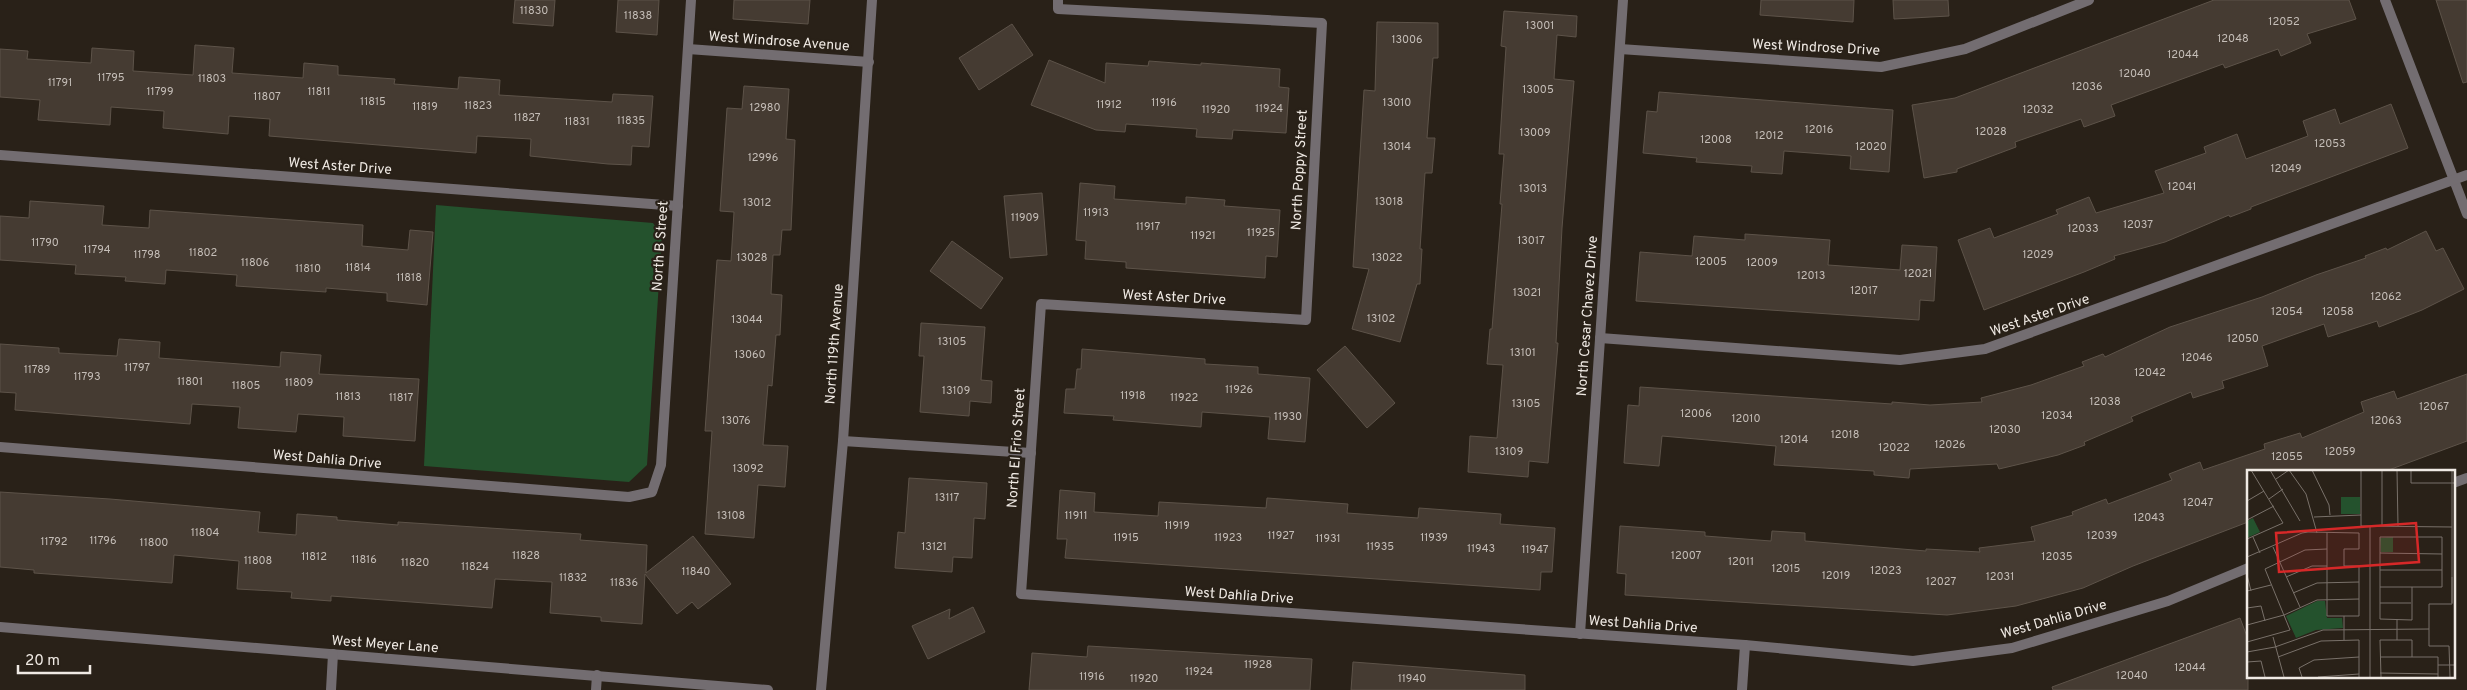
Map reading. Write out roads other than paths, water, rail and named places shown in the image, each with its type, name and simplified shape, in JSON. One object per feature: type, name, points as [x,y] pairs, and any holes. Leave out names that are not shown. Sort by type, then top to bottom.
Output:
[{"type":"street","name":"North B Street","points":[[652,492],[661,465],[691,0]]},
{"type":"street","name":"North 119th Avenue","points":[[821,690],[842,441],[872,0]]},
{"type":"street","name":"North Cesar Chavez Drive","points":[[1580,634],[1623,0]]},
{"type":"street","name":"West Windrose Drive","points":[[1620,49],[1881,67],[1965,49],[2089,0]]},
{"type":"street","points":[[2385,0],[2467,214]]},
{"type":"street","name":"North Poppy Street","points":[[1058,4],[1322,23],[1306,320]]},
{"type":"street","name":"West Windrose Avenue","points":[[688,49],[869,62]]},
{"type":"street","name":"West Aster Drive","points":[[0,154],[678,206]]},
{"type":"street","name":"West Aster Drive","points":[[1600,338],[1900,360],[1985,349],[2467,175]]},
{"type":"street","name":"West Aster Drive","points":[[1041,304],[1306,320]]},
{"type":"street","name":"North El Frio Street","points":[[1021,594],[1041,304]]},
{"type":"street","points":[[842,441],[1031,453]]},
{"type":"street","name":"West Dahlia Drive","points":[[0,447],[629,497],[652,492]]},
{"type":"street","points":[[2454,483],[2467,478]]},
{"type":"street","name":"West Dahlia Drive","points":[[1021,594],[1745,645],[1913,661],[2012,648],[2168,601],[2247,568]]},
{"type":"street","name":"West Meyer Lane","points":[[0,627],[597,674],[768,690]]},
{"type":"street","points":[[1742,690],[1745,645]]},
{"type":"street","points":[[331,690],[333,654]]},
{"type":"street","points":[[596,690],[597,674]]}]
